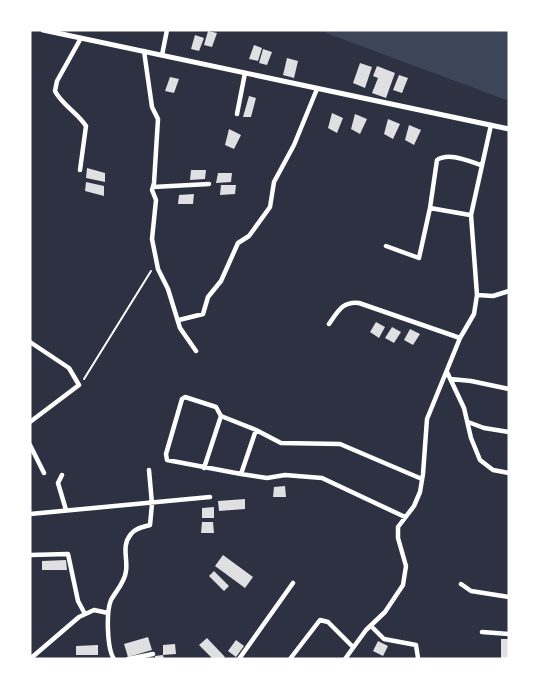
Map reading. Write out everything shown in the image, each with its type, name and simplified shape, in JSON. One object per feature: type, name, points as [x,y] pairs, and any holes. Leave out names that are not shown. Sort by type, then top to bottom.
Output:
[{"type":"street","points":[[43,30],[70,32],[81,38],[509,129]]},
{"type":"street","points":[[162,55],[167,30]]},
{"type":"street","points":[[80,170],[86,126],[78,114],[60,101],[55,91],[57,81],[81,38]]},
{"type":"street","points":[[144,51],[152,107],[158,119],[152,190],[156,200],[152,239],[158,269],[180,328],[195,351]]},
{"type":"street","points":[[237,114],[245,73]]},
{"type":"street","points":[[179,320],[203,314],[208,297],[221,281],[238,243],[250,236],[270,207],[274,182],[294,145],[317,89]]},
{"type":"street","points":[[345,659],[385,612],[403,585],[406,566],[398,538],[398,527],[414,506],[422,480],[427,419],[460,338],[474,314],[477,295],[471,215],[491,125]]},
{"type":"street","points":[[386,246],[419,258],[437,160],[441,156],[481,165]]},
{"type":"street","points":[[153,187],[209,184]]},
{"type":"street","points":[[430,208],[471,215]]},
{"type":"street","points":[[477,295],[493,296],[509,291]]},
{"type":"street","points":[[329,324],[341,307],[350,302],[460,338]]},
{"type":"street","points":[[30,342],[69,368],[79,385],[30,422]]},
{"type":"street","points":[[446,372],[464,408],[480,460],[493,470],[509,473]]},
{"type":"street","points":[[450,379],[509,389]]},
{"type":"street","points":[[405,517],[322,478],[285,475],[267,478],[167,460],[166,454],[182,399],[185,397],[216,407],[221,416],[281,443],[340,444],[422,480]]},
{"type":"street","points":[[204,468],[221,416]]},
{"type":"street","points":[[467,421],[484,428],[509,432]]},
{"type":"street","points":[[241,474],[256,430]]},
{"type":"street","points":[[30,446],[44,473]]},
{"type":"street","points":[[114,659],[110,653],[110,602],[126,569],[124,554],[128,536],[134,530],[150,525],[152,504],[149,470]]},
{"type":"street","points":[[62,475],[58,483],[66,510]]},
{"type":"street","points":[[30,513],[210,497]]},
{"type":"street","points":[[30,555],[68,554],[78,601],[85,614]]},
{"type":"street","points":[[239,659],[293,583]]},
{"type":"street","points":[[461,584],[471,591],[509,597]]},
{"type":"street","points":[[30,659],[85,614],[94,610],[108,613]]},
{"type":"street","points":[[290,659],[320,620],[328,622],[354,647]]},
{"type":"street","points":[[371,626],[384,639],[416,645],[418,658]]},
{"type":"street","points":[[482,632],[509,634]]},
{"type":"street","points":[[128,659],[153,654]]},
{"type":"path","points":[[79,385],[158,261]]},
{"type":"shaded area","points":[[318,30],[509,30],[509,101]]},
{"type":"building","points":[[208,31],[217,33],[212,47],[204,45]]},
{"type":"building","points":[[195,35],[204,38],[199,51],[191,49]]},
{"type":"building","points":[[254,45],[262,48],[258,61],[249,59]]},
{"type":"building","points":[[263,49],[272,52],[267,65],[259,63]]},
{"type":"building","points":[[287,58],[298,61],[294,78],[283,75]]},
{"type":"building","points":[[360,63],[372,67],[365,88],[353,83]]},
{"type":"building","points":[[377,66],[395,73],[386,98],[372,93],[378,78],[373,76]]},
{"type":"building","points":[[399,75],[408,78],[402,93],[393,90]]},
{"type":"building","points":[[170,77],[179,79],[174,93],[165,91]]},
{"type":"building","points":[[249,96],[256,98],[251,117],[243,117]]},
{"type":"building","points":[[332,113],[343,118],[337,133],[328,128]]},
{"type":"building","points":[[355,114],[367,119],[360,134],[351,129]]},
{"type":"building","points":[[388,119],[400,124],[393,139],[384,134]]},
{"type":"building","points":[[409,125],[421,130],[414,145],[405,140]]},
{"type":"building","points":[[229,129],[241,135],[234,149],[225,145]]},
{"type":"building","points":[[87,168],[105,173],[105,182],[86,178]]},
{"type":"building","points":[[191,170],[206,170],[205,179],[190,180]]},
{"type":"building","points":[[218,173],[232,173],[231,182],[216,183]]},
{"type":"building","points":[[86,182],[104,186],[104,196],[85,191]]},
{"type":"building","points":[[221,185],[236,185],[235,194],[220,195]]},
{"type":"building","points":[[194,194],[193,204],[178,204],[179,195]]},
{"type":"building","points":[[376,322],[385,327],[379,338],[370,332]]},
{"type":"building","points":[[392,327],[401,332],[394,343],[385,338]]},
{"type":"building","points":[[410,329],[420,334],[413,345],[404,340]]},
{"type":"building","points":[[285,486],[286,497],[273,497],[274,487]]},
{"type":"building","points":[[245,499],[245,509],[219,511],[218,501]]},
{"type":"building","points":[[214,507],[214,518],[202,518],[202,508]]},
{"type":"building","points":[[202,522],[213,522],[214,533],[201,533]]},
{"type":"building","points":[[223,555],[253,577],[245,588],[215,566]]},
{"type":"building","points":[[66,560],[67,570],[42,570],[42,561]]},
{"type":"building","points":[[214,571],[229,586],[224,591],[209,576]]},
{"type":"building","points":[[148,637],[152,650],[128,657],[124,644]]},
{"type":"building","points":[[207,638],[225,657],[213,659],[199,645]]},
{"type":"building","points":[[501,639],[509,639],[509,659],[501,659]]},
{"type":"building","points":[[236,640],[244,646],[236,657],[228,651]]},
{"type":"building","points":[[378,641],[388,646],[383,656],[373,651]]},
{"type":"building","points":[[175,644],[176,654],[163,655],[163,645]]},
{"type":"building","points":[[98,645],[98,655],[76,655],[76,646]]}]
